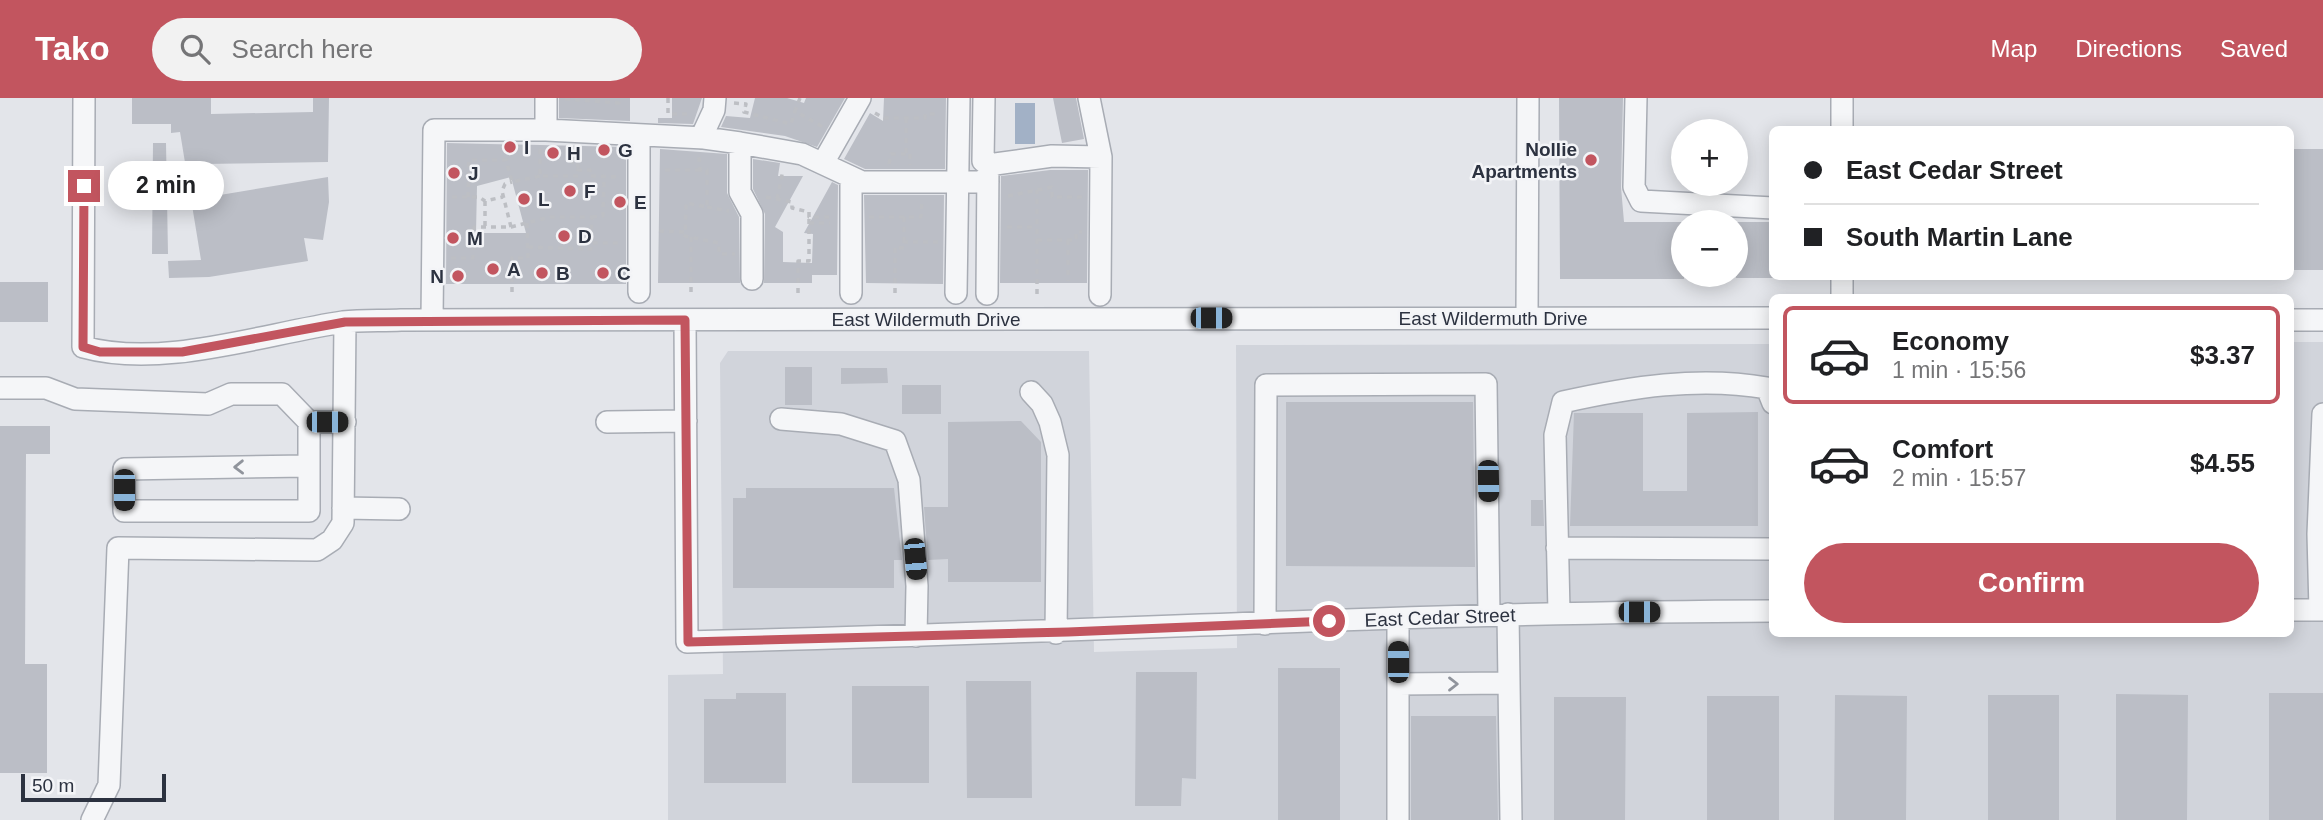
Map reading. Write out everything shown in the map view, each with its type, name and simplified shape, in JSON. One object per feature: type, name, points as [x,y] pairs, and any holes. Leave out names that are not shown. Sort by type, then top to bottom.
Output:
[{"type":"street","name":"East Wildermuth Drive","points":[[84,98],[83,347],[100,352],[182,352],[345,322],[432,320],[1769,318]]},
{"type":"street","points":[[543,137],[546,98]]},
{"type":"street","points":[[984,98],[983,161],[988,174],[987,294]]},
{"type":"street","points":[[1089,98],[1101,157],[1100,295]]},
{"type":"street","points":[[1527,317],[1528,98]]},
{"type":"street","points":[[1636,98],[1634,187],[1642,201],[1769,208]]},
{"type":"street","points":[[1842,98],[1842,126]]},
{"type":"street","points":[[704,133],[714,110],[715,100]]},
{"type":"street","points":[[823,163],[858,101]]},
{"type":"street","points":[[956,293],[958,106]]},
{"type":"street","points":[[432,320],[434,130],[543,137],[704,133],[740,143],[802,153],[862,182],[957,182],[1052,156],[1101,157]]},
{"type":"street","points":[[639,135],[639,292]]},
{"type":"street","points":[[740,143],[740,192],[752,214],[752,279]]},
{"type":"street","points":[[851,177],[851,293]]},
{"type":"street","points":[[607,422],[686,421],[685,320]]},
{"type":"street","points":[[2294,320],[2323,320]]},
{"type":"street","points":[[92,820],[108,785],[118,548],[317,550],[332,540],[343,523],[344,508],[345,322]]},
{"type":"street","points":[[1559,612],[1555,435],[1563,402],[1631,387],[1736,382],[1767,388],[1769,393]]},
{"type":"street","points":[[1265,624],[1266,385],[1486,384],[1499,614],[1509,683],[1511,820]]},
{"type":"street","points":[[0,388],[46,388],[75,399],[208,404],[231,394],[282,394],[309,422],[345,422]]},
{"type":"street","points":[[1031,392],[1042,404],[1050,422],[1058,455],[1056,633]]},
{"type":"street","points":[[2294,610],[2321,610],[2318,534],[2323,414]]},
{"type":"street","points":[[781,419],[841,424],[895,441],[909,480],[917,586],[916,636]]},
{"type":"street","name":"East Cedar Street","points":[[686,421],[688,642],[1056,633],[1559,612],[1769,611]]},
{"type":"street","points":[[307,466],[124,469],[124,511],[309,511],[309,422]]},
{"type":"street","points":[[344,508],[400,509]]},
{"type":"street","points":[[1557,548],[1769,549]]},
{"type":"street","points":[[1398,619],[1398,820]]},
{"type":"street","points":[[1398,684],[1509,683]]},
{"type":"path","points":[[577,98],[619,103],[620,98]]},
{"type":"path","points":[[668,98],[668,114],[701,115],[704,133],[700,170]]},
{"type":"path","points":[[747,98],[744,112],[791,124],[800,98]]},
{"type":"path","points":[[715,100],[746,104]]},
{"type":"path","points":[[858,101],[884,118],[925,118],[925,114],[958,106]]},
{"type":"path","points":[[608,102],[608,110]]},
{"type":"path","points":[[795,111],[823,127]]},
{"type":"path","points":[[906,118],[906,154]]},
{"type":"path","points":[[540,176],[543,137]]},
{"type":"path","points":[[888,168],[891,154],[910,154],[910,182]]},
{"type":"path","points":[[468,197],[469,160],[506,160],[512,182]]},
{"type":"path","points":[[777,199],[784,166]]},
{"type":"path","points":[[512,227],[503,197],[505,184],[540,176],[578,176],[578,170],[590,170],[590,176],[620,177]]},
{"type":"path","points":[[665,170],[707,170],[707,207]]},
{"type":"path","points":[[445,257],[473,257],[474,227],[512,227],[550,217],[603,216],[604,176]]},
{"type":"path","points":[[1008,196],[1052,187],[1052,197],[1093,197]]},
{"type":"path","points":[[1037,190],[1037,294]]},
{"type":"path","points":[[450,197],[479,197],[485,201],[503,197]]},
{"type":"path","points":[[485,201],[485,227]]},
{"type":"path","points":[[730,212],[686,203],[685,236],[719,243],[719,254],[752,254]]},
{"type":"path","points":[[528,247],[591,248],[592,217]]},
{"type":"path","points":[[798,293],[798,261],[809,261],[809,217]]},
{"type":"path","points":[[895,293],[895,247],[904,248],[904,217]]},
{"type":"path","points":[[512,292],[512,258],[528,258],[527,223]]},
{"type":"path","points":[[809,223],[830,223]]},
{"type":"path","points":[[988,227],[1037,227]]},
{"type":"path","points":[[591,243],[685,232]]},
{"type":"path","points":[[1037,240],[1076,240],[1076,232],[1089,232]]},
{"type":"path","points":[[691,237],[691,293]]},
{"type":"path","points":[[1068,240],[1068,281]]},
{"type":"path","points":[[904,242],[951,242]]},
{"type":"shaded area","points":[[2294,342],[2323,342],[2323,820],[668,820],[668,675],[723,674],[720,363],[728,351],[1089,351],[1094,652],[1237,648],[1236,345],[1769,344],[1769,637],[2294,637]]},
{"type":"water","points":[[1015,103],[1035,103],[1035,144],[1015,144]]},
{"type":"building","points":[[132,98],[211,98],[211,114],[313,112],[313,98],[329,98],[328,162],[202,164],[202,198],[328,177],[329,202],[323,240],[304,238],[308,261],[209,277],[169,278],[168,261],[201,260],[180,132],[171,133],[171,124],[132,124]]},
{"type":"building","points":[[559,98],[630,98],[630,121],[559,118]]},
{"type":"building","points":[[672,98],[702,98],[693,124],[658,123],[658,118],[672,118]]},
{"type":"building","points":[[755,98],[787,98],[804,103],[806,98],[845,98],[817,147],[785,136],[721,127],[726,116],[750,118]]},
{"type":"building","points":[[884,98],[946,98],[945,169],[865,169],[844,159],[870,113],[883,121]]},
{"type":"building","points":[[1053,98],[1076,98],[1084,139],[1062,143]]},
{"type":"building","name":"Nollie Apartments","points":[[1559,98],[1623,98],[1621,187],[1624,222],[1671,222],[1671,279],[1560,279]]},
{"type":"building","points":[[153,143],[166,143],[168,254],[152,254]]},
{"type":"building","points":[[447,143],[626,147],[626,284],[446,284]],"holes":[[[511,177],[526,233],[476,233],[477,186]]]},
{"type":"building","points":[[660,149],[727,154],[727,193],[739,217],[740,283],[658,283]]},
{"type":"building","points":[[2294,149],[2323,149],[2323,270],[2294,270]]},
{"type":"building","points":[[753,159],[780,163],[778,176],[803,176],[775,227],[783,232],[783,262],[812,263],[813,234],[804,233],[832,182],[838,185],[837,275],[812,275],[812,283],[764,283],[765,214],[753,189]]},
{"type":"building","points":[[1050,170],[1088,170],[1087,283],[1000,283],[1001,176]]},
{"type":"building","points":[[864,195],[944,195],[943,284],[866,283]]},
{"type":"building","points":[[1748,222],[1769,222],[1769,278],[1748,278]]},
{"type":"building","points":[[0,282],[48,282],[48,322],[0,322]]},
{"type":"building","points":[[785,367],[812,367],[812,405],[785,405]]},
{"type":"building","points":[[841,368],[887,368],[888,383],[841,384]]},
{"type":"building","points":[[902,385],[941,385],[941,414],[902,414]]},
{"type":"building","points":[[1286,402],[1473,402],[1475,567],[1286,566]]},
{"type":"building","points":[[1758,412],[1758,526],[1570,526],[1574,413],[1643,413],[1643,491],[1687,491],[1687,413]]},
{"type":"building","points":[[1021,421],[1041,442],[1041,582],[948,582],[948,559],[928,560],[924,507],[948,507],[948,422]]},
{"type":"building","points":[[0,426],[50,426],[50,454],[26,454],[25,664],[47,664],[47,773],[0,773]]},
{"type":"building","points":[[746,488],[894,488],[902,560],[894,560],[894,588],[733,588],[733,498],[746,498]]},
{"type":"building","points":[[1531,500],[1543,500],[1544,526],[1531,526]]},
{"type":"building","points":[[1278,668],[1340,668],[1340,820],[1278,820]]},
{"type":"building","points":[[1136,672],[1197,672],[1196,779],[1182,778],[1181,806],[1135,806]]},
{"type":"building","points":[[966,681],[1031,681],[1032,798],[967,798]]},
{"type":"building","points":[[852,686],[929,686],[929,783],[852,783]]},
{"type":"building","points":[[736,693],[786,693],[786,783],[704,783],[704,699],[736,699]]},
{"type":"building","points":[[2269,693],[2323,693],[2323,820],[2269,820]]},
{"type":"building","points":[[2116,694],[2188,695],[2187,820],[2116,820]]},
{"type":"building","points":[[1835,695],[1907,696],[1906,820],[1834,820]]},
{"type":"building","points":[[1988,695],[2059,695],[2059,820],[1988,820]]},
{"type":"building","points":[[1707,696],[1779,696],[1779,820],[1707,820]]},
{"type":"building","points":[[1554,697],[1626,697],[1625,820],[1554,820]]},
{"type":"building","points":[[1411,716],[1496,716],[1498,820],[1411,820]]},
{"type":"place","name":"I","points":[[510,147]]},
{"type":"place","name":"G","points":[[604,150]]},
{"type":"place","name":"H","points":[[553,153]]},
{"type":"place","name":"Nollie Apartments","points":[[1591,160]]},
{"type":"place","name":"J","points":[[454,173]]},
{"type":"place","name":"F","points":[[570,191]]},
{"type":"place","name":"L","points":[[524,199]]},
{"type":"place","name":"E","points":[[620,202]]},
{"type":"place","name":"D","points":[[564,236]]},
{"type":"place","name":"M","points":[[453,238]]},
{"type":"place","name":"A","points":[[493,269]]},
{"type":"place","name":"B","points":[[542,273]]},
{"type":"place","name":"C","points":[[603,273]]},
{"type":"place","name":"N","points":[[458,276]]},
{"type":"route","points":[[84,186],[83,347],[100,352],[182,352],[345,322],[685,320],[688,642],[1068,632],[1329,621]]}]
